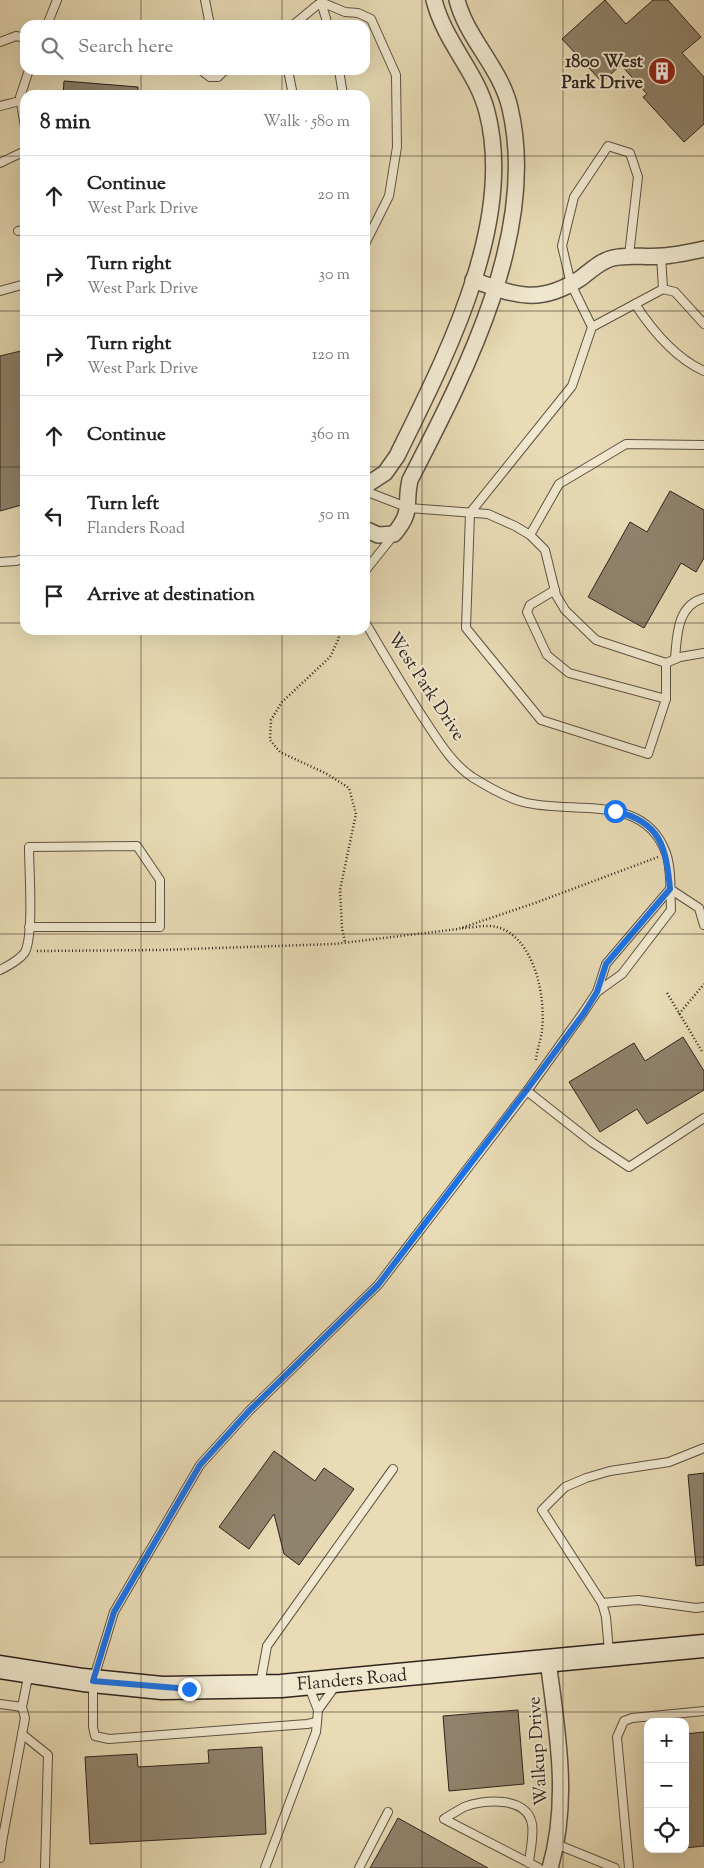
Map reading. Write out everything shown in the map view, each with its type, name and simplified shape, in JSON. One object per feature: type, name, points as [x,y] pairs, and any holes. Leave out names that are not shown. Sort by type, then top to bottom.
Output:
[{"type":"main road","name":"Flanders Road","points":[[0,1667],[93,1681],[180,1689],[259,1687],[704,1646]]},
{"type":"street","points":[[370,483],[384,473],[397,456],[452,342],[465,309],[473,280],[489,218],[494,188],[492,134],[481,94],[452,46],[438,18],[434,0]]},
{"type":"street","points":[[370,531],[378,535],[394,534],[403,524],[409,508],[407,492],[410,480],[473,351],[487,316],[512,223],[518,189],[515,131],[510,106],[502,84],[472,35],[457,0]]},
{"type":"street","points":[[473,280],[495,288],[535,296],[551,294],[571,284],[610,258],[629,255],[661,256],[704,250]]},
{"type":"street","name":"Walkup Drive","points":[[548,1661],[560,1754],[561,1811],[550,1868]]},
{"type":"lane","points":[[49,20],[57,0]]},
{"type":"lane","points":[[205,0],[208,20]]},
{"type":"lane","points":[[299,20],[321,1]]},
{"type":"lane","points":[[321,1],[327,20]]},
{"type":"lane","points":[[321,1],[345,12],[358,13],[371,19],[396,75],[397,147],[389,196],[370,234]]},
{"type":"lane","points":[[0,42],[16,36],[20,37]]},
{"type":"lane","points":[[23,90],[28,75]]},
{"type":"lane","points":[[207,75],[210,78],[220,75]]},
{"type":"lane","points":[[289,75],[292,90]]},
{"type":"lane","points":[[340,75],[342,90]]},
{"type":"lane","points":[[0,106],[20,101]]},
{"type":"lane","points":[[592,327],[571,284],[562,246],[574,197],[608,146],[630,153],[638,177],[629,255]]},
{"type":"lane","points":[[0,163],[20,153]]},
{"type":"lane","points":[[661,256],[663,289]]},
{"type":"lane","points":[[0,291],[20,285]]},
{"type":"lane","points":[[666,663],[666,699],[648,754],[541,720],[466,628],[470,514],[572,386],[592,327],[663,289],[675,292],[704,324]]},
{"type":"lane","points":[[635,304],[648,324],[670,346],[693,366],[704,371]]},
{"type":"lane","points":[[530,535],[559,484],[626,444],[704,445]]},
{"type":"lane","points":[[370,493],[409,508],[488,514],[530,535],[544,550],[555,590],[565,610],[596,640],[666,663],[675,659],[704,653]]},
{"type":"lane","points":[[370,565],[394,534]]},
{"type":"lane","points":[[0,562],[20,560]]},
{"type":"lane","points":[[555,590],[530,605],[527,612],[547,655],[569,674],[666,699]]},
{"type":"lane","points":[[675,659],[683,612],[693,601],[704,598]]},
{"type":"lane","name":"West Park Drive","points":[[370,630],[446,752],[471,776],[497,791],[522,802],[615,811],[634,816],[656,834],[666,854],[671,910],[622,974],[597,992]]},
{"type":"lane","points":[[0,970],[25,951],[29,940],[29,927],[29,847],[137,846],[160,880],[160,927],[29,927]]},
{"type":"lane","points":[[670,889],[699,908],[704,925]]},
{"type":"lane","name":"West Park Drive","points":[[317,1722],[101,1739],[95,1736],[93,1727],[93,1681],[114,1612],[200,1465],[249,1411],[378,1285],[535,1080],[597,992],[606,964],[670,889]]},
{"type":"lane","points":[[526,1091],[593,1143],[629,1167],[704,1118]]},
{"type":"lane","points":[[609,1655],[606,1617],[602,1603],[542,1510],[565,1487],[586,1478],[610,1471],[668,1462],[704,1448]]},
{"type":"lane","points":[[259,1687],[267,1646],[394,1469]]},
{"type":"lane","points":[[602,1603],[638,1600],[696,1608],[704,1607]]},
{"type":"lane","points":[[0,1858],[1,1843],[25,1718],[22,1708],[29,1672]]},
{"type":"lane","points":[[318,1710],[339,1680]]},
{"type":"lane","points":[[266,1868],[316,1732],[318,1710],[307,1683]]},
{"type":"lane","points":[[0,1704],[22,1708]]},
{"type":"lane","points":[[629,1868],[617,1737],[624,1721],[632,1718],[704,1711]]},
{"type":"lane","points":[[22,1734],[48,1755],[45,1868]]},
{"type":"lane","points":[[529,1863],[532,1824],[528,1813],[521,1808],[505,1802],[483,1802],[465,1807],[444,1819],[529,1863],[539,1868]]},
{"type":"lane","points":[[358,1868],[388,1812]]},
{"type":"lane","points":[[556,1844],[615,1868]]},
{"type":"path","points":[[338,635],[339,638],[330,657],[282,702],[271,720],[270,740],[280,752],[327,774],[349,788],[356,814],[340,890],[342,928],[345,942]]},
{"type":"path","points":[[458,929],[535,903],[666,854]]},
{"type":"path","points":[[25,951],[160,950],[345,942],[496,926],[520,941],[538,975],[542,1001],[542,1030],[537,1049],[535,1080]]},
{"type":"path","points":[[679,1014],[704,984]]},
{"type":"path","points":[[667,993],[703,1053]]},
{"type":"building","name":"1800 West Park Drive","points":[[605,0],[626,24],[653,0],[668,0],[701,37],[682,53],[704,77],[704,124],[684,142],[643,97],[647,94],[621,65],[602,82],[562,39]]},
{"type":"building","points":[[64,81],[138,87],[138,90],[63,90]]},
{"type":"building","points":[[20,351],[20,505],[0,511],[0,356]]},
{"type":"building","points":[[670,491],[704,510],[704,558],[696,572],[681,563],[644,628],[588,597],[630,522],[647,532]]},
{"type":"building","points":[[683,1037],[704,1071],[704,1090],[647,1124],[637,1109],[600,1132],[569,1082],[634,1043],[645,1061]]},
{"type":"building","points":[[274,1451],[315,1481],[324,1468],[354,1489],[299,1565],[284,1554],[274,1514],[249,1549],[219,1527]]},
{"type":"building","points":[[704,1473],[704,1565],[696,1566],[688,1475]]},
{"type":"building","points":[[518,1710],[524,1784],[449,1791],[443,1716]]},
{"type":"building","points":[[704,1732],[704,1846],[689,1848],[689,1763],[689,1734]]},
{"type":"building","points":[[262,1747],[266,1834],[90,1844],[85,1757],[137,1754],[138,1767],[209,1763],[208,1750]]},
{"type":"building","points":[[398,1818],[488,1868],[370,1868]]},
{"type":"place","name":"1800 West Park Drive","points":[[662,71]]},
{"type":"route","points":[[189,1689],[130,1686],[93,1681],[114,1612],[200,1465],[249,1411],[378,1285],[584,1013],[597,992],[606,964],[670,889],[666,854],[656,834],[634,816],[615,811]]}]
